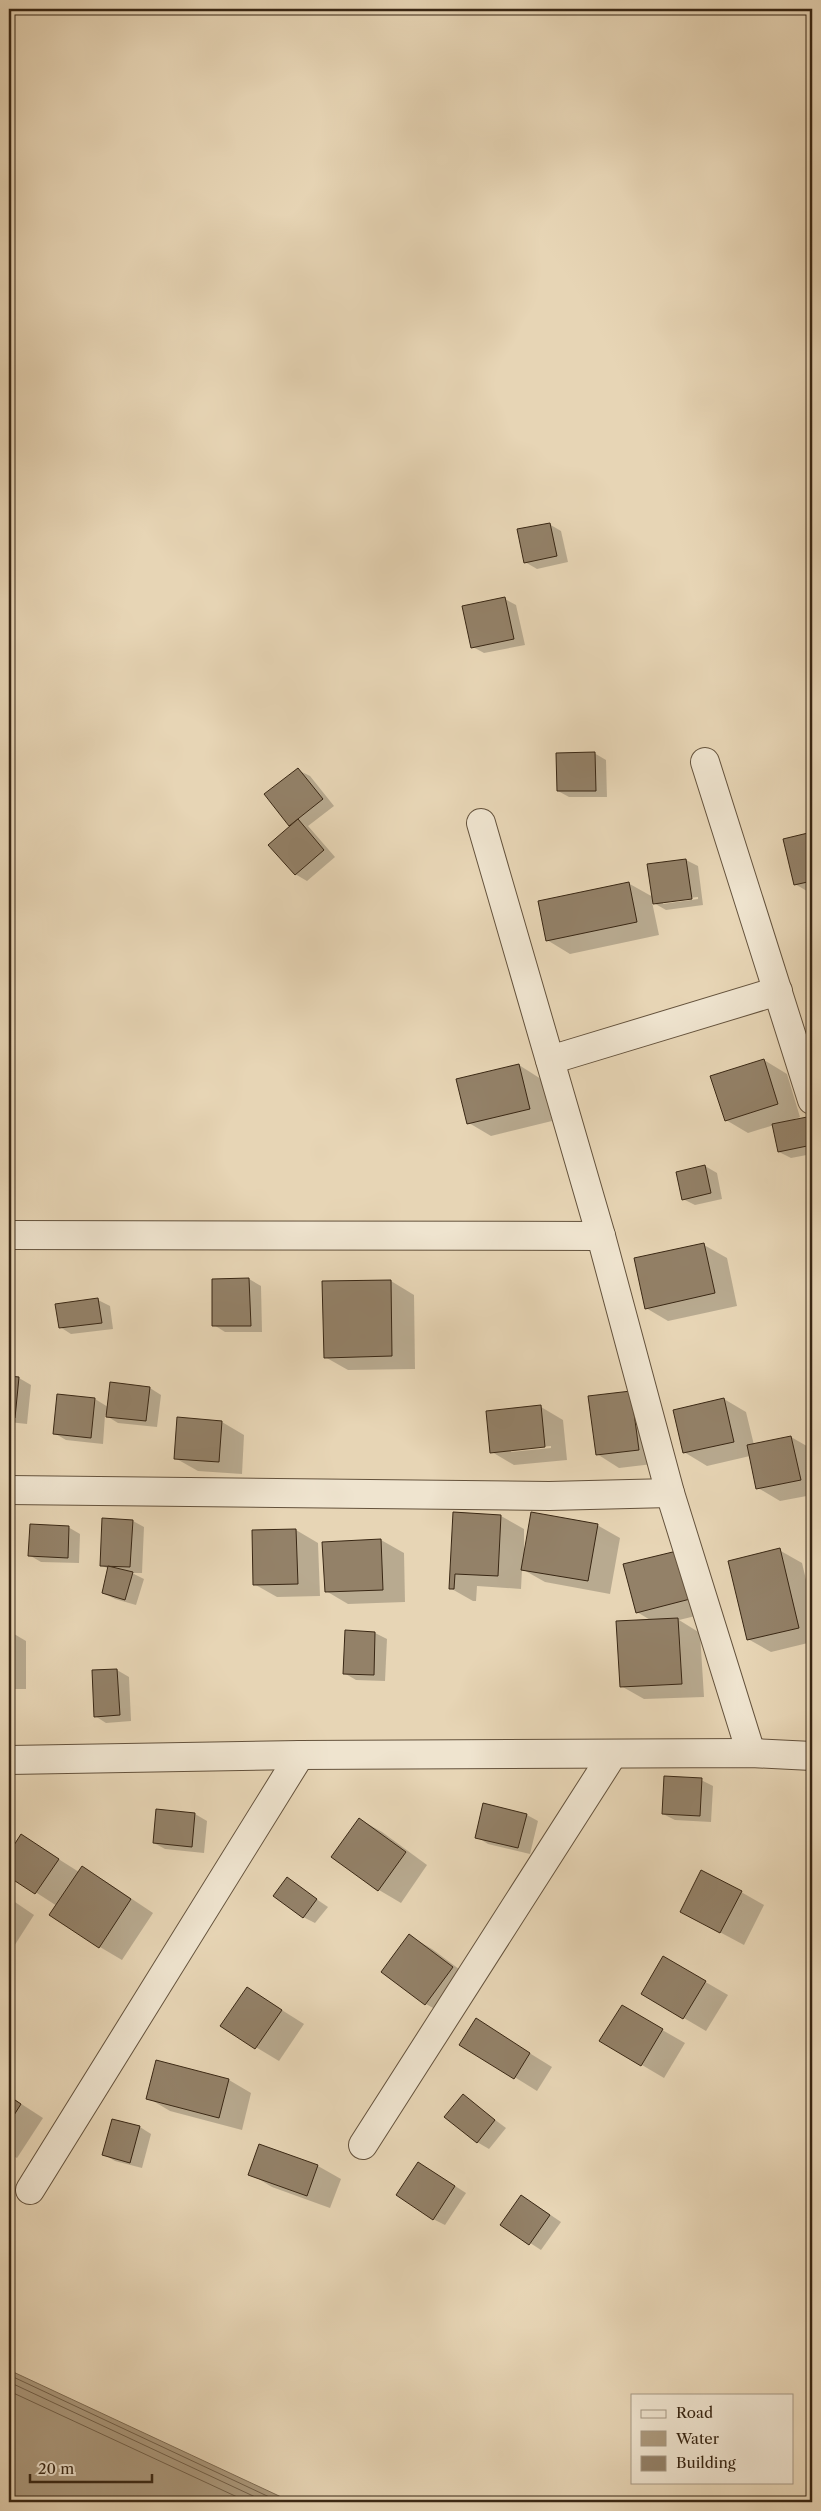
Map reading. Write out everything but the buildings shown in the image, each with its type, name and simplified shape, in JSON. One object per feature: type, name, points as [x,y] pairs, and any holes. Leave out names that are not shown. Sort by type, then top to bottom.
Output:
[{"type":"street","points":[[706,762],[812,1100]]},
{"type":"street","points":[[481,823],[601,1236],[670,1493],[751,1753]]},
{"type":"street","points":[[550,1060],[778,991]]},
{"type":"street","points":[[9,1235],[601,1236]]},
{"type":"street","points":[[9,1490],[549,1496],[670,1493]]},
{"type":"street","points":[[9,1760],[300,1755],[751,1753],[812,1756]]},
{"type":"street","points":[[363,2145],[613,1754]]},
{"type":"street","points":[[30,2190],[300,1755]]},
{"type":"water","points":[[9,2370],[292,2502],[9,2502]]}]
